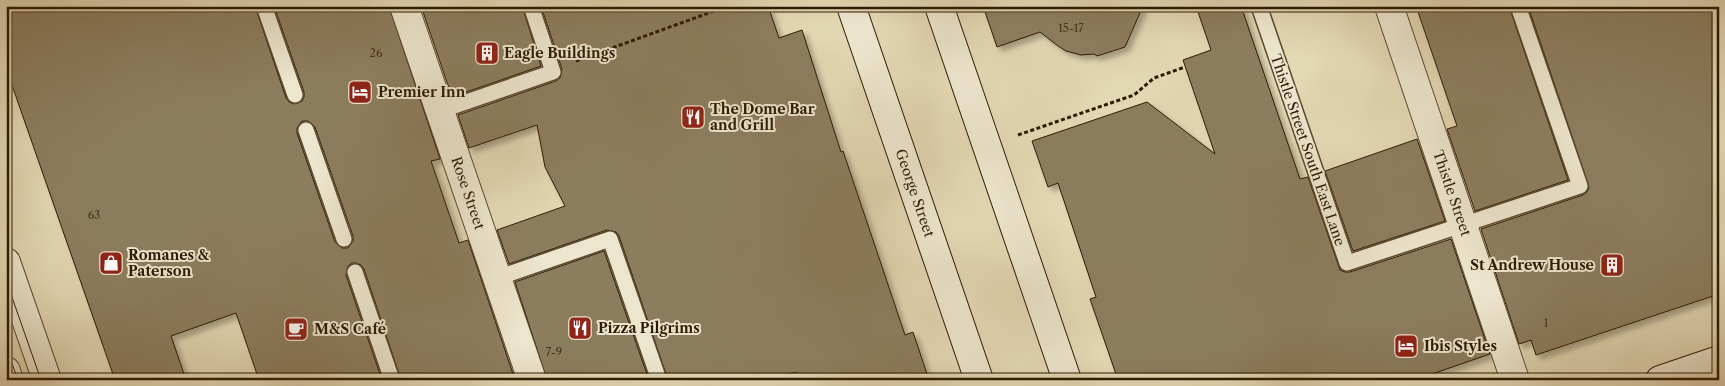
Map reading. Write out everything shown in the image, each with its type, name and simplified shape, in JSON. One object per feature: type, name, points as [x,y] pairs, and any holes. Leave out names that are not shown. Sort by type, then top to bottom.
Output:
[{"type":"street","name":"Rose Street","points":[[404,6],[532,380]]},
{"type":"street","name":"George Street","points":[[851,6],[979,380]]},
{"type":"street","points":[[939,6],[1067,380]]},
{"type":"street","name":"Thistle Street","points":[[1389,6],[1515,380]]},
{"type":"street","points":[[6,262],[47,380]]},
{"type":"street","points":[[1660,380],[1719,360]]},
{"type":"street","points":[[6,371],[9,380]]},
{"type":"lane","points":[[264,6],[295,95]]},
{"type":"lane","points":[[440,111],[554,72],[531,6]]},
{"type":"lane","name":"Thistle Street South East Lane","points":[[1259,6],[1347,262],[1463,224]]},
{"type":"lane","points":[[1463,224],[1580,186],[1518,6]]},
{"type":"lane","points":[[306,130],[344,239]]},
{"type":"lane","points":[[497,278],[610,239],[659,380]]},
{"type":"lane","points":[[355,272],[392,380]]},
{"type":"path","points":[[554,72],[566,65],[728,6]]},
{"type":"path","points":[[987,146],[1134,95],[1154,78],[1185,67]]},
{"type":"building","points":[[6,6],[255,6],[286,98],[294,104],[302,101],[304,92],[274,6],[389,6],[440,159],[431,161],[459,243],[468,240],[515,380],[401,380],[364,269],[361,265],[352,263],[348,266],[346,275],[382,380],[259,380],[236,313],[171,336],[186,380],[115,380],[6,68]],"holes":[[[302,121],[308,121],[315,127],[353,236],[353,241],[348,248],[342,248],[335,242],[297,133],[297,128]]]},
{"type":"building","name":"Eagle Buildings","points":[[421,6],[522,6],[541,66],[452,97]]},
{"type":"building","points":[[541,6],[768,6],[779,38],[802,30],[841,152],[843,151],[905,335],[913,332],[929,380],[799,380],[796,372],[773,380],[668,380],[619,236],[616,232],[607,230],[509,264],[497,230],[565,206],[545,167],[537,125],[469,148],[458,115],[560,78],[562,69]]},
{"type":"building","points":[[983,6],[1143,6],[1125,47],[1097,56],[1094,54],[1081,55],[1066,51],[1040,32],[997,47]]},
{"type":"building","points":[[1196,6],[1241,6],[1300,179],[1308,177],[1340,270],[1350,272],[1451,239],[1490,354],[1432,374],[1429,380],[1118,380],[1090,299],[1096,297],[1058,183],[1048,187],[1032,141],[1147,102],[1215,154],[1183,60],[1211,50]]},
{"type":"building","points":[[1416,6],[1509,6],[1568,180],[1475,211],[1447,129],[1457,126]]},
{"type":"building","points":[[1528,6],[1719,6],[1719,294],[1536,355],[1531,340],[1519,344],[1481,229],[1583,195],[1589,187]]},
{"type":"building","points":[[1417,139],[1445,221],[1353,251],[1325,171]]},
{"type":"building","points":[[604,251],[649,380],[547,380],[515,282]]},
{"type":"tram line","points":[[6,280],[41,380]]},
{"type":"tram line","points":[[6,347],[18,380]]},
{"type":"place","name":"Eagle Buildings","points":[[487,53]]},
{"type":"place","name":"Premier Inn","points":[[360,92]]},
{"type":"place","name":"The Dome Bar and Grill","points":[[693,117]]},
{"type":"place","name":"Romanes & Paterson","points":[[111,263]]},
{"type":"place","name":"St Andrew House","points":[[1612,265]]},
{"type":"place","name":"Pizza Pilgrims","points":[[580,328]]},
{"type":"place","name":"M&S Café","points":[[296,329]]},
{"type":"place","name":"Ibis Styles","points":[[1406,346]]}]
